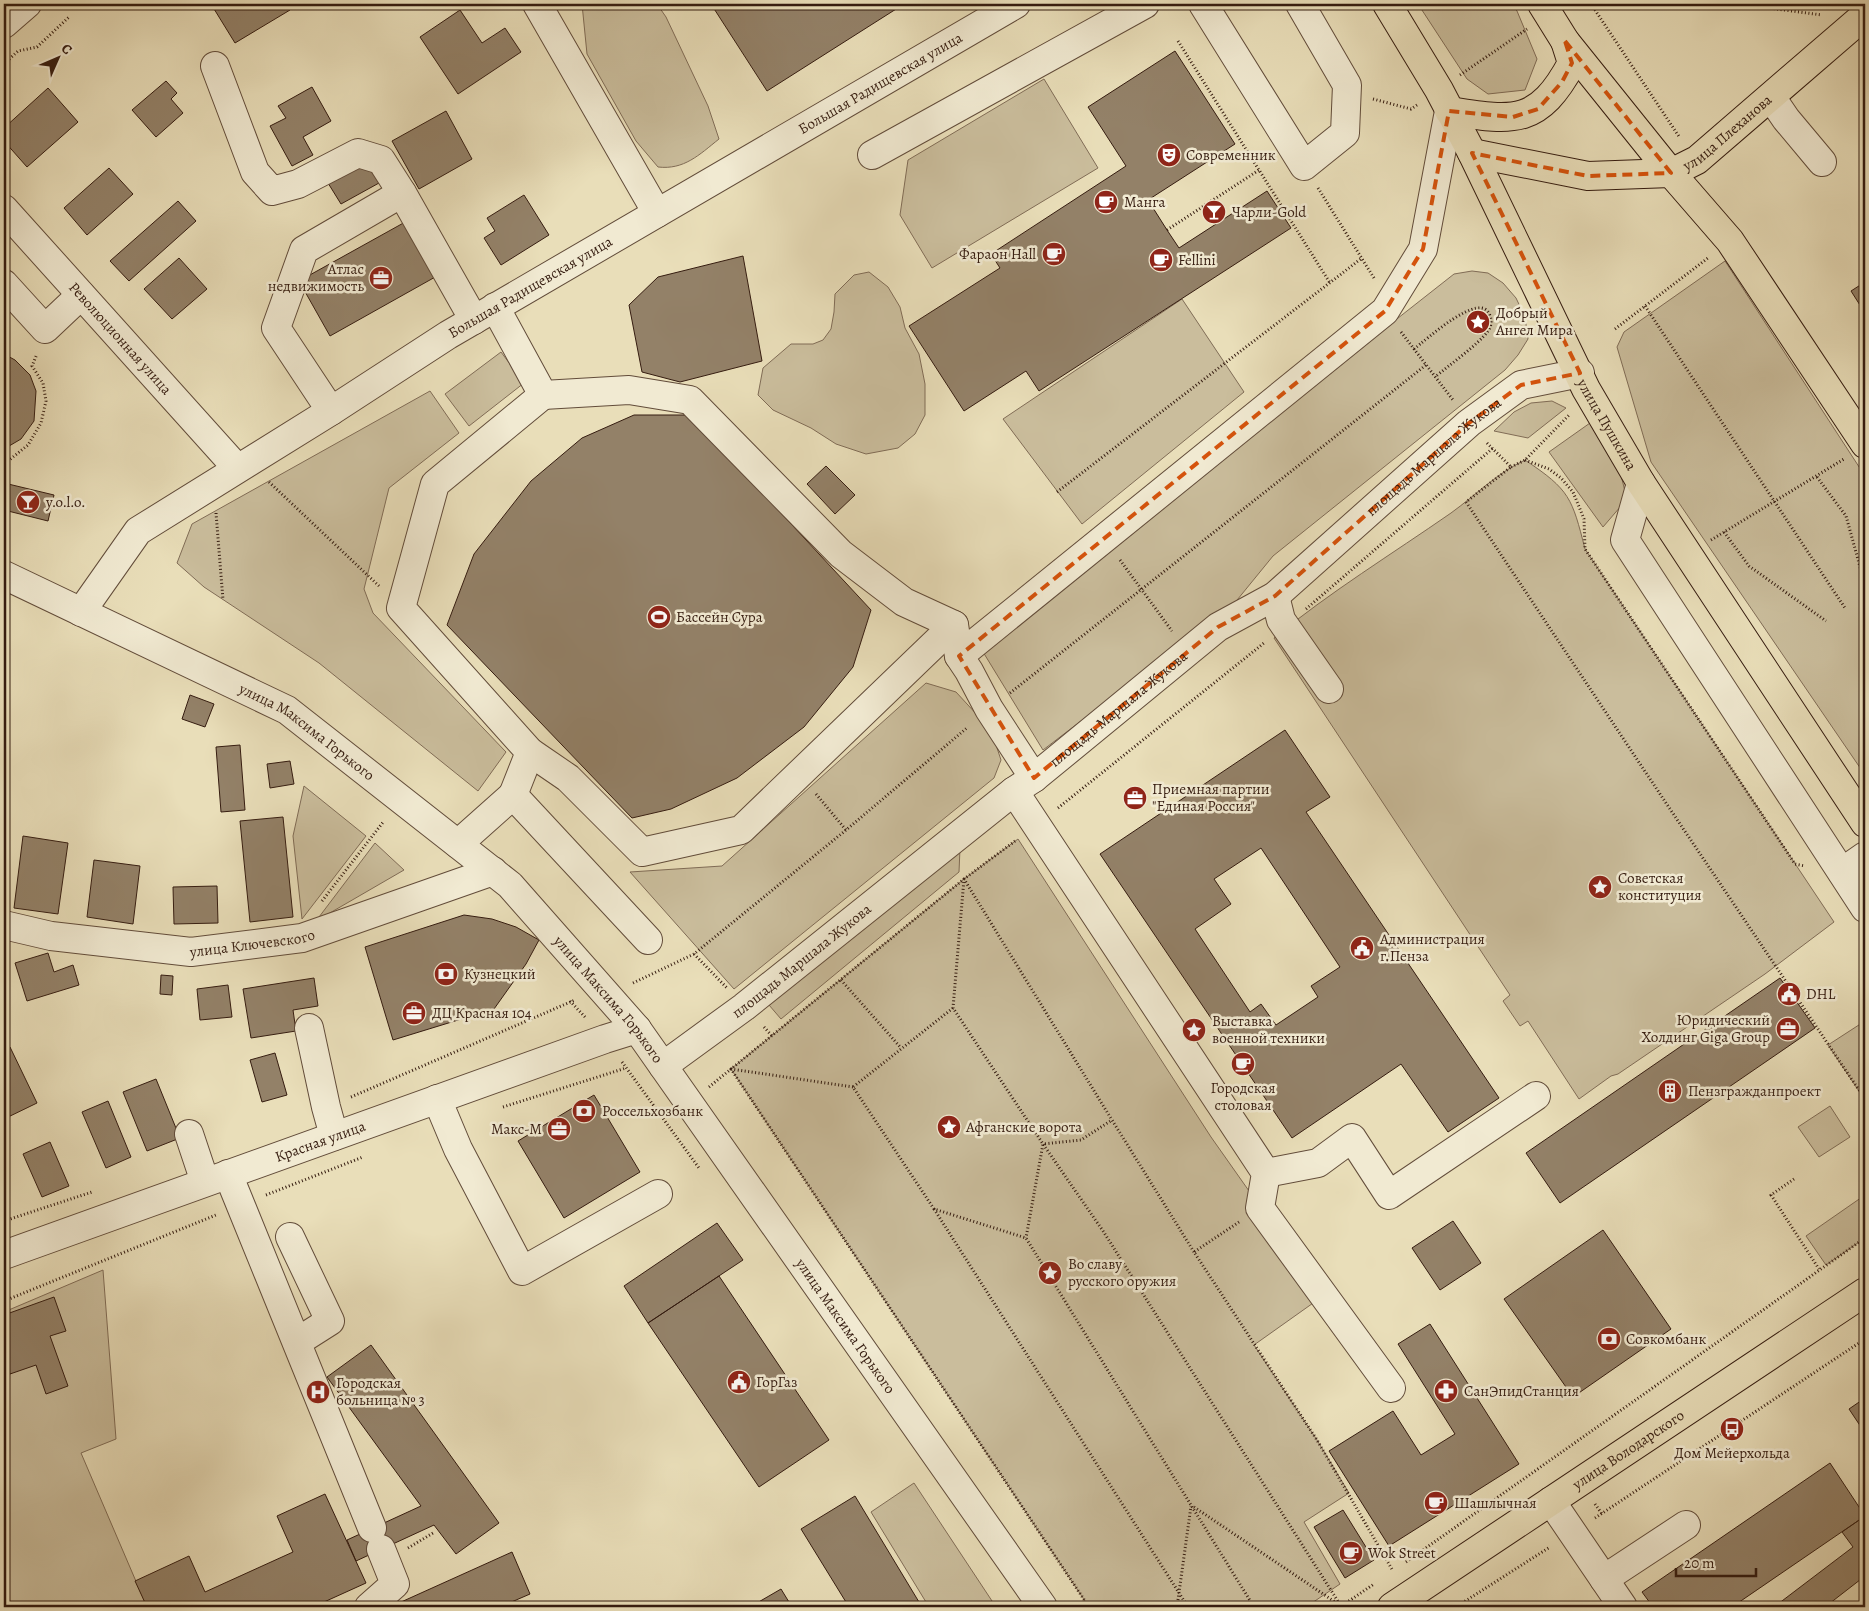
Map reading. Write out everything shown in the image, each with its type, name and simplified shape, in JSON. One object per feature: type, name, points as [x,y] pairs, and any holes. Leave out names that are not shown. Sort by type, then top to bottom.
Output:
[{"type":"main road","name":"улица Пушкина","points":[[1387,4],[1472,153],[1580,372],[1586,389],[1641,483],[1865,823]]},
{"type":"main road","points":[[1537,15],[1565,41],[1671,173],[1730,242],[1858,449]]},
{"type":"main road","name":"улица Плеханова","points":[[1472,153],[1588,176],[1671,173],[1697,160],[1865,16]]},
{"type":"main road","points":[[1449,111],[1486,117],[1512,117],[1538,108],[1549,99],[1562,82],[1572,63],[1565,41]]},
{"type":"main road","name":"улица Володарского","points":[[1392,1607],[1865,1292]]},
{"type":"street","points":[[4,24],[26,4]]},
{"type":"street","points":[[537,4],[657,213]]},
{"type":"street","points":[[872,155],[1145,4]]},
{"type":"street","points":[[1204,4],[1304,166],[1345,133],[1347,85],[1300,4]]},
{"type":"street","name":"Большая Радищевская улица","points":[[81,612],[138,531],[213,483],[484,314],[657,213],[1025,8]]},
{"type":"street","points":[[215,66],[255,172],[272,191],[298,184],[358,152],[381,160],[484,314],[544,395]]},
{"type":"street","points":[[1770,97],[1822,162]]},
{"type":"street","points":[[960,656],[1385,311],[1423,250],[1449,111]]},
{"type":"street","points":[[331,411],[276,328],[304,250],[402,194]]},
{"type":"street","name":"Революционная улица","points":[[4,209],[82,295],[243,464]]},
{"type":"street","points":[[4,284],[45,329],[82,295]]},
{"type":"street","name":"площадь Маршала Жукова","points":[[663,1066],[744,1007],[1024,785],[1218,627],[1275,596],[1468,423],[1521,385],[1580,372]]},
{"type":"street","points":[[628,390],[690,400],[841,554],[904,602],[954,625],[741,830],[642,852],[568,778],[530,752],[401,608],[435,484],[544,395],[628,390]]},
{"type":"street","points":[[1641,483],[1625,540],[1865,908]]},
{"type":"street","name":"улица Максима Горького","points":[[4,575],[287,710],[510,885],[637,1029],[1043,1607]]},
{"type":"street","points":[[1275,596],[1281,620],[1329,689]]},
{"type":"street","points":[[954,625],[960,656],[989,709],[1024,785],[1036,825],[1266,1173],[1260,1208],[1391,1388]]},
{"type":"street","points":[[458,844],[513,795],[530,752]]},
{"type":"street","points":[[513,795],[648,940]]},
{"type":"street","points":[[1842,872],[1865,856]]},
{"type":"street","name":"улица Ключевского","points":[[4,925],[51,936],[191,952],[302,938],[441,891],[493,871]]},
{"type":"street","points":[[309,1028],[334,1136]]},
{"type":"street","name":"Красная улица","points":[[4,1255],[605,1038],[637,1029]]},
{"type":"street","points":[[1266,1173],[1318,1163],[1352,1138],[1389,1195],[1536,1096]]},
{"type":"street","points":[[437,1099],[458,1149],[522,1271],[658,1194]]},
{"type":"street","points":[[189,1134],[216,1178],[241,1204],[395,1584],[369,1607]]},
{"type":"street","points":[[290,1237],[330,1321],[297,1342]]},
{"type":"street","points":[[1551,1501],[1623,1607]]},
{"type":"street","points":[[1604,1579],[1686,1525]]},
{"type":"path","points":[[1025,8],[1050,4]]},
{"type":"path","points":[[1591,4],[1682,140]]},
{"type":"path","points":[[1739,4],[1826,16]]},
{"type":"path","points":[[1452,81],[1537,15]]},
{"type":"path","points":[[4,64],[18,51],[37,47],[69,17]]},
{"type":"path","points":[[1178,41],[1330,283]]},
{"type":"path","points":[[1346,93],[1412,109]]},
{"type":"path","points":[[1304,166],[1375,280]]},
{"type":"path","points":[[1167,230],[1259,170]]},
{"type":"path","points":[[1615,329],[1716,252]]},
{"type":"path","points":[[1057,492],[1362,258]]},
{"type":"path","points":[[1645,306],[1845,608]]},
{"type":"path","points":[[1414,349],[1464,311],[1478,308],[1489,313],[1491,319],[1487,332],[1435,377]]},
{"type":"path","points":[[1397,325],[1457,404]]},
{"type":"path","points":[[4,462],[28,445],[41,424],[46,401],[43,383],[32,366],[45,329]]},
{"type":"path","points":[[694,954],[846,830],[989,709],[1426,365]]},
{"type":"path","points":[[1575,409],[1525,460],[1512,467],[1466,502],[1865,1099]]},
{"type":"path","points":[[1482,437],[1512,467]]},
{"type":"path","points":[[731,1069],[964,879],[1036,825],[1286,627],[1493,448]]},
{"type":"path","points":[[1706,543],[1816,477],[1858,449]]},
{"type":"path","points":[[1525,460],[1549,469],[1561,478],[1572,492],[1584,519],[1585,549],[1795,864]]},
{"type":"path","points":[[243,464],[258,472],[401,608]]},
{"type":"path","points":[[1816,477],[1846,516],[1865,585]]},
{"type":"path","points":[[213,483],[223,600]]},
{"type":"path","points":[[1724,532],[1749,566],[1826,620]]},
{"type":"path","points":[[1105,539],[1188,652]]},
{"type":"path","points":[[799,774],[846,830]]},
{"type":"path","points":[[321,902],[401,800]]},
{"type":"path","points":[[964,879],[953,1008],[1103,1231],[1340,1607]]},
{"type":"path","points":[[964,879],[1194,1252],[1317,1440],[1393,1571],[1386,1576]]},
{"type":"path","points":[[841,980],[901,1048]]},
{"type":"path","points":[[731,1069],[853,1087],[953,1008]]},
{"type":"path","points":[[495,1110],[626,1068]]},
{"type":"path","points":[[731,1069],[1089,1607]]},
{"type":"path","points":[[853,1087],[934,1209],[1188,1607]]},
{"type":"path","points":[[1043,1144],[1081,1140],[1112,1120]]},
{"type":"path","points":[[1026,1238],[1043,1144]]},
{"type":"path","points":[[4,1301],[241,1204],[367,1156]]},
{"type":"path","points":[[1794,1179],[1771,1196],[1819,1269]]},
{"type":"path","points":[[1194,1252],[1260,1208]]},
{"type":"path","points":[[934,1209],[1026,1238],[1254,1607]]},
{"type":"path","points":[[1401,1565],[1865,1238]]},
{"type":"path","points":[[1456,1607],[1572,1533],[1865,1339]]},
{"type":"path","points":[[1191,1506],[1340,1607]]},
{"type":"path","points":[[1177,1607],[1191,1506]]},
{"type":"path","points":[[1340,1607],[1378,1581]]},
{"type":"highlighted area","points":[[1565,41],[1671,173],[1588,176],[1472,153],[1580,373],[1521,385],[1469,423],[1275,596],[1218,627],[1034,778],[959,656],[1385,311],[1423,249],[1449,111],[1513,117],[1538,109],[1562,82],[1572,63]]},
{"type":"shaded area","points":[[582,4],[657,4],[666,17],[708,106],[719,139],[698,156],[683,164],[658,167],[636,141],[587,54]]},
{"type":"shaded area","points":[[1418,4],[1512,4],[1517,11],[1537,59],[1525,90],[1488,94],[1467,79]]},
{"type":"shaded area","points":[[1044,79],[1098,168],[932,268],[900,215],[908,160]]},
{"type":"shaded area","points":[[1725,261],[1865,476],[1865,775],[1651,462],[1617,347],[1624,332]]},
{"type":"shaded area","points":[[1472,271],[1488,273],[1503,283],[1516,298],[1525,317],[1528,339],[1518,355],[1505,370],[1273,556],[1233,605],[1043,750],[980,647],[1454,274]]},
{"type":"shaded area","points":[[869,272],[888,287],[900,307],[905,328],[919,354],[925,384],[925,415],[915,434],[898,448],[866,454],[836,444],[811,428],[773,410],[758,395],[763,368],[791,344],[813,344],[823,340],[831,329],[835,294],[854,275]]},
{"type":"shaded area","points":[[1182,299],[1244,392],[1082,524],[1003,419]]},
{"type":"shaded area","points":[[501,352],[524,383],[469,426],[445,394]]},
{"type":"shaded area","points":[[430,391],[459,433],[389,488],[364,589],[373,613],[506,752],[478,791],[319,663],[204,587],[177,563],[192,524]]},
{"type":"shaded area","points":[[1552,401],[1566,408],[1528,438],[1494,431],[1514,412],[1531,403]]},
{"type":"shaded area","points":[[1590,423],[1617,460],[1627,499],[1603,527],[1549,452]]},
{"type":"shaded area","points":[[1525,460],[1552,479],[1567,497],[1572,506],[1585,549],[1834,922],[1765,974],[1579,1099],[1528,1021],[1520,1026],[1503,1001],[1510,995],[1274,638],[1339,589],[1451,513],[1496,478]]},
{"type":"shaded area","points":[[926,683],[956,692],[991,730],[1001,760],[994,778],[734,989],[630,872],[722,866]]},
{"type":"shaded area","points":[[304,786],[366,836],[302,919],[293,836]]},
{"type":"shaded area","points":[[1018,839],[1211,1137],[1323,1296],[1254,1345],[1317,1440],[1349,1493],[1304,1522],[1340,1584],[1306,1607],[1089,1607],[731,1069],[964,879]]},
{"type":"shaded area","points":[[375,843],[404,870],[316,921]]},
{"type":"shaded area","points":[[960,848],[959,872],[781,1019],[769,1005]]},
{"type":"shaded area","points":[[1865,1021],[1865,1100],[1828,1045]]},
{"type":"shaded area","points":[[1830,1106],[1850,1137],[1819,1157],[1798,1127]]},
{"type":"shaded area","points":[[1865,1195],[1865,1238],[1826,1265],[1806,1236]]},
{"type":"shaded area","points":[[103,1270],[116,1439],[81,1453],[147,1607],[4,1607],[4,1312]]},
{"type":"shaded area","points":[[914,1483],[996,1607],[929,1607],[871,1512]]},
{"type":"building","points":[[211,4],[286,4],[290,10],[235,43]]},
{"type":"building","points":[[711,4],[904,4],[767,91]]},
{"type":"building","points":[[460,10],[482,43],[505,28],[521,52],[458,94],[420,37]]},
{"type":"building","points":[[1175,51],[1235,144],[1148,200],[1167,230],[1179,248],[1267,191],[1291,228],[1039,391],[1026,371],[964,411],[909,326],[1000,268],[991,254],[1126,166],[1088,107]]},
{"type":"building","points":[[166,81],[177,93],[171,99],[183,113],[156,137],[132,110]]},
{"type":"building","points":[[312,87],[331,121],[303,137],[313,155],[292,166],[270,126],[286,118],[278,106]]},
{"type":"building","points":[[48,88],[78,122],[27,167],[4,141],[4,128]]},
{"type":"building","points":[[446,111],[472,159],[419,189],[392,141]]},
{"type":"building","points":[[367,161],[379,183],[341,204],[328,183]]},
{"type":"building","points":[[109,168],[133,194],[87,235],[64,208]]},
{"type":"building","points":[[524,195],[549,235],[501,265],[484,238],[495,231],[487,218]]},
{"type":"building","points":[[178,201],[196,221],[129,281],[110,261]]},
{"type":"building","points":[[407,221],[437,276],[330,336],[299,281]]},
{"type":"building","points":[[743,256],[762,361],[680,382],[642,372],[629,305],[658,277]]},
{"type":"building","points":[[179,258],[207,289],[172,319],[144,289]]},
{"type":"building","points":[[1865,282],[1865,313],[1851,291]]},
{"type":"building","points":[[4,354],[15,360],[30,375],[36,391],[34,421],[21,439],[4,449]]},
{"type":"building","name":"Бассейн Сура","points":[[634,415],[690,415],[871,610],[853,667],[804,727],[737,778],[671,809],[632,818],[447,625],[474,554],[531,481],[582,438]]},
{"type":"building","points":[[826,466],[855,495],[835,514],[807,484]]},
{"type":"building","name":"y.o.l.o.","points":[[4,483],[54,495],[48,521],[4,510]]},
{"type":"building","points":[[190,695],[214,704],[205,727],[182,719]]},
{"type":"building","name":"Администрация г.Пенза","points":[[1285,730],[1330,797],[1306,812],[1499,1098],[1448,1132],[1401,1064],[1292,1138],[1100,854]],"holes":[[[1261,848],[1340,967],[1311,986],[1318,997],[1276,1025],[1261,1004],[1250,1012],[1195,929],[1231,904],[1214,879]]]},
{"type":"building","points":[[240,745],[245,810],[221,812],[216,747]]},
{"type":"building","points":[[290,761],[294,784],[270,788],[267,764]]},
{"type":"building","points":[[4,798],[8,799],[4,815]]},
{"type":"building","points":[[283,817],[293,917],[250,922],[240,821]]},
{"type":"building","points":[[23,836],[68,843],[58,914],[14,908]]},
{"type":"building","points":[[94,860],[140,866],[133,924],[87,917]]},
{"type":"building","points":[[217,886],[218,923],[174,924],[173,887]]},
{"type":"building","name":"Кузнецкий","points":[[464,915],[492,919],[516,927],[539,940],[526,964],[494,1009],[393,1040],[365,947]]},
{"type":"building","points":[[48,953],[54,972],[73,965],[79,985],[27,1001],[15,963]]},
{"type":"building","points":[[161,975],[173,976],[172,995],[160,994]]},
{"type":"building","points":[[314,978],[318,1006],[293,1010],[296,1031],[251,1038],[243,989]]},
{"type":"building","name":"Пензгражданпроект","points":[[1780,978],[1815,1028],[1560,1203],[1526,1153]]},
{"type":"building","points":[[228,985],[232,1017],[200,1020],[197,989]]},
{"type":"building","points":[[10,1047],[37,1103],[4,1119],[4,1050]]},
{"type":"building","points":[[275,1053],[287,1095],[262,1102],[250,1060]]},
{"type":"building","points":[[156,1079],[180,1138],[147,1151],[123,1092]]},
{"type":"building","points":[[594,1095],[640,1172],[564,1218],[518,1141]]},
{"type":"building","points":[[108,1101],[131,1157],[106,1168],[82,1112]]},
{"type":"building","points":[[50,1142],[69,1186],[42,1197],[23,1154]]},
{"type":"building","points":[[1453,1221],[1481,1263],[1440,1290],[1412,1248]]},
{"type":"building","points":[[717,1223],[743,1260],[648,1323],[624,1286]]},
{"type":"building","points":[[1603,1230],[1671,1329],[1573,1397],[1504,1299]]},
{"type":"building","name":"ГорГаз","points":[[719,1276],[829,1440],[759,1487],[648,1323]]},
{"type":"building","points":[[54,1297],[66,1331],[50,1336],[68,1386],[46,1394],[36,1365],[10,1374],[4,1358],[4,1315]]},
{"type":"building","points":[[1430,1324],[1519,1464],[1389,1546],[1329,1451],[1393,1411],[1421,1455],[1455,1434],[1398,1344]]},
{"type":"building","points":[[371,1345],[499,1523],[456,1554],[434,1525],[356,1561],[347,1540],[421,1506],[327,1377]]},
{"type":"building","points":[[1865,1398],[1865,1433],[1849,1409]]},
{"type":"building","points":[[1830,1463],[1865,1516],[1732,1607],[1653,1607],[1642,1592]]},
{"type":"building","points":[[325,1494],[366,1583],[313,1607],[147,1607],[135,1581],[189,1556],[205,1592],[293,1552],[277,1516]]},
{"type":"building","points":[[855,1496],[922,1607],[849,1607],[801,1529]]},
{"type":"building","points":[[1343,1510],[1374,1560],[1345,1578],[1314,1527]]},
{"type":"building","points":[[1865,1516],[1865,1576],[1825,1607],[1774,1607],[1853,1547],[1842,1532]]},
{"type":"building","points":[[512,1552],[530,1594],[500,1607],[390,1607]]},
{"type":"building","points":[[1865,1586],[1865,1598],[1860,1590]]},
{"type":"building","points":[[781,1589],[792,1607],[750,1607]]},
{"type":"place","name":"Современник","points":[[1169,155]]},
{"type":"place","name":"Манга","points":[[1106,202]]},
{"type":"place","name":"Чарли-Gold","points":[[1214,212]]},
{"type":"place","name":"Фараон Hall","points":[[1054,254]]},
{"type":"place","name":"Fellini","points":[[1161,260]]},
{"type":"place","name":"Атлас недвижимость","points":[[381,278]]},
{"type":"place","name":"Добрый Ангел Мира","points":[[1478,322]]},
{"type":"place","name":"y.o.l.o.","points":[[28,502]]},
{"type":"place","name":"Бассейн Сура","points":[[659,617]]},
{"type":"place","name":"Приемная партии \"Единая Россия\"","points":[[1135,798]]},
{"type":"place","name":"Советская конституция","points":[[1600,887]]},
{"type":"place","name":"Администрация г.Пенза","points":[[1362,948]]},
{"type":"place","name":"Кузнецкий","points":[[446,974]]},
{"type":"place","name":"DHL","points":[[1789,994]]},
{"type":"place","name":"ДЦ Красная 104","points":[[414,1013]]},
{"type":"place","name":"Юридичеcкий Холдинг Giga Group","points":[[1788,1029]]},
{"type":"place","name":"Выставка военной техники","points":[[1194,1030]]},
{"type":"place","name":"Городская столовая","points":[[1243,1064]]},
{"type":"place","name":"Пензгражданпроект","points":[[1670,1091]]},
{"type":"place","name":"Россельхозбанк","points":[[584,1111]]},
{"type":"place","name":"Афганские ворота","points":[[949,1127]]},
{"type":"place","name":"Макс-М","points":[[559,1129]]},
{"type":"place","name":"Во славу русского оружия","points":[[1050,1273]]},
{"type":"place","name":"Совкомбанк","points":[[1609,1339]]},
{"type":"place","name":"ГорГаз","points":[[739,1382]]},
{"type":"place","name":"СанЭпидСтанция","points":[[1446,1391]]},
{"type":"place","name":"Городская больница № 3","points":[[318,1392]]},
{"type":"place","name":"Дом Мейерхольда","points":[[1732,1429]]},
{"type":"place","name":"Шашлычная","points":[[1436,1503]]},
{"type":"place","name":"Wok Street","points":[[1351,1553]]}]
